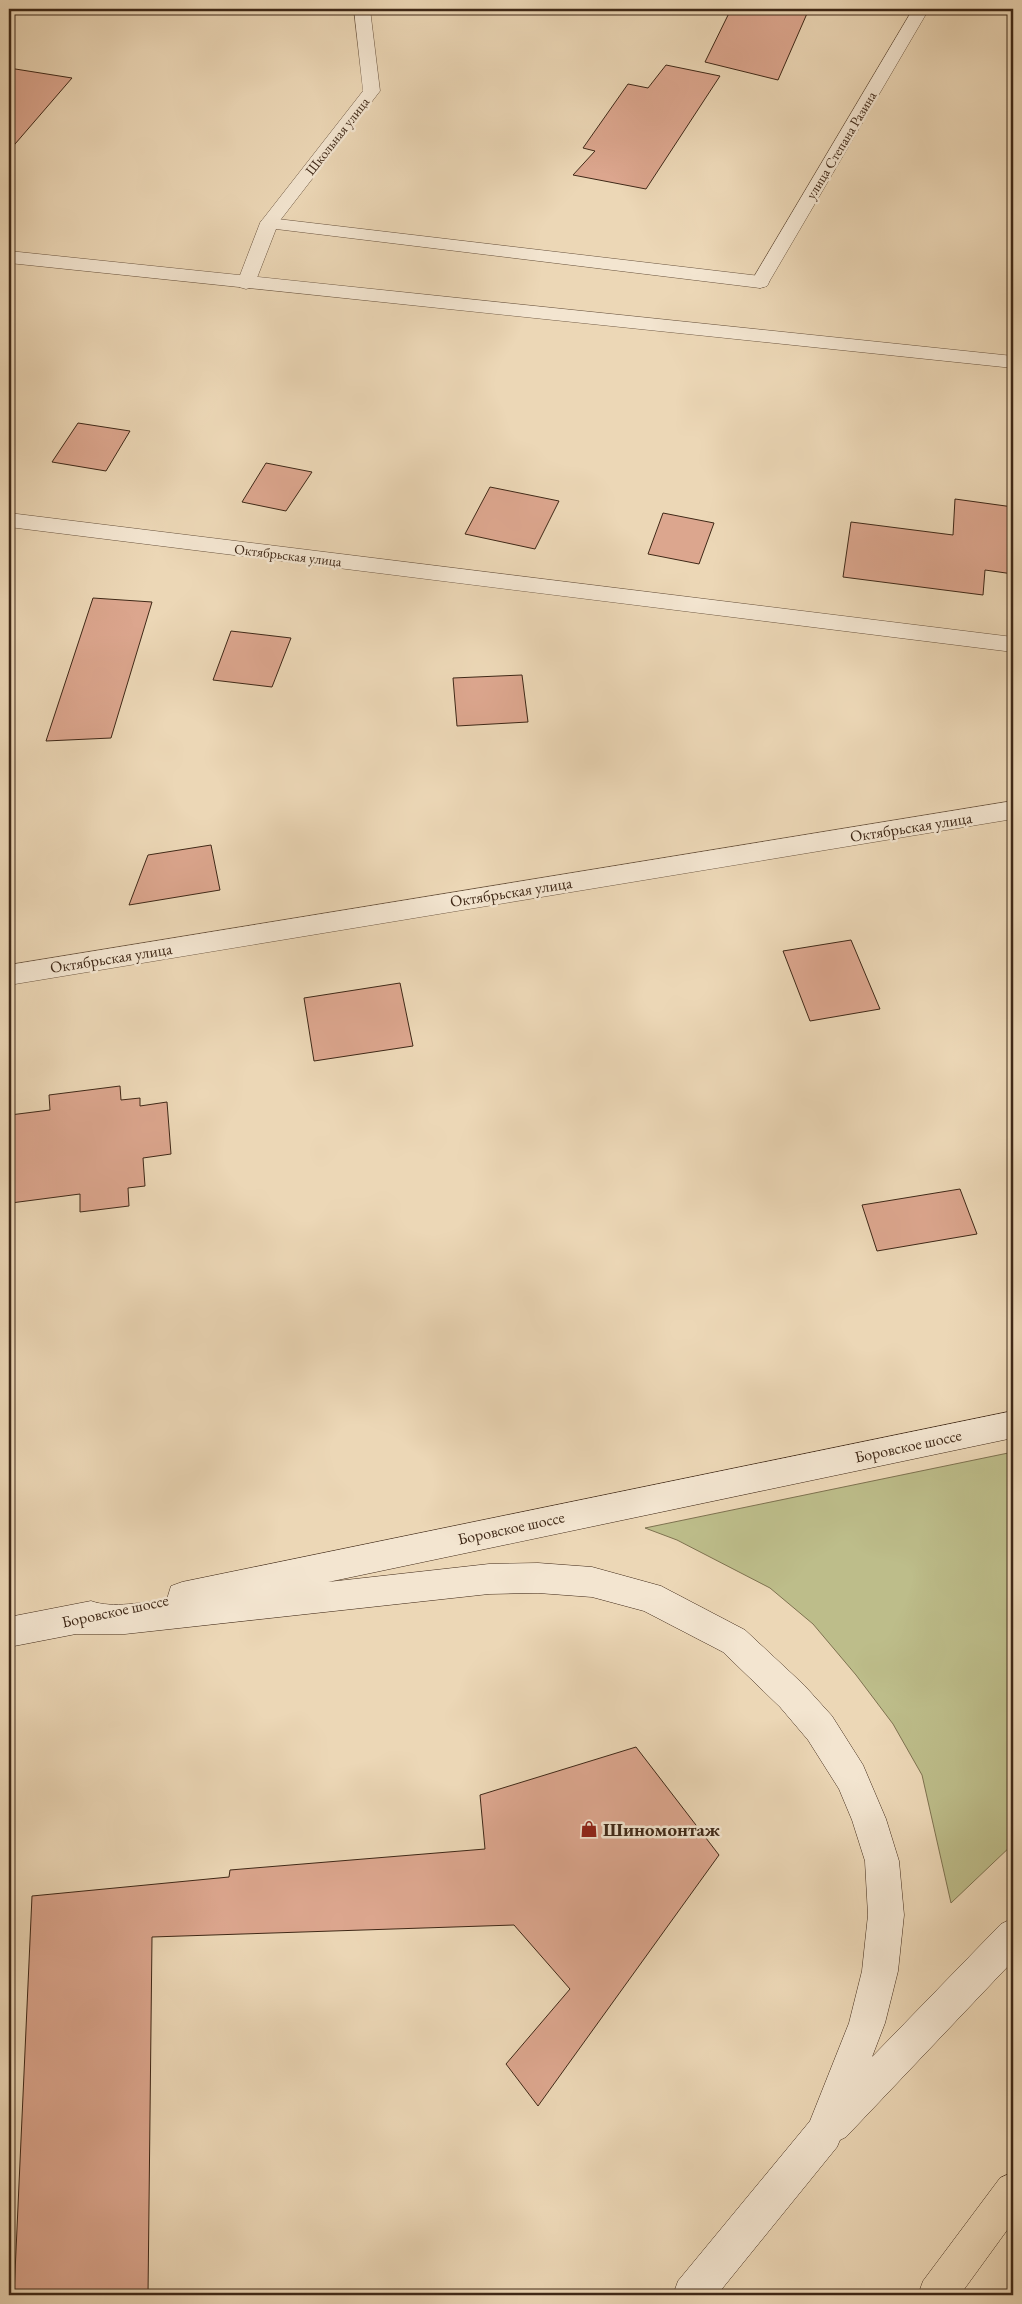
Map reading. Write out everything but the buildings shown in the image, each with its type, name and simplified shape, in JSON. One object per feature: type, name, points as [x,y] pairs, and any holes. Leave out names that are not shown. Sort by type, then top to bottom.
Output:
[{"type":"main road","points":[[937,2295],[1013,2191]]},
{"type":"street","name":"Школьная улица","points":[[246,283],[269,223],[372,91],[362,9]]},
{"type":"street","name":"улица Степана Разина","points":[[269,223],[760,282],[922,9]]},
{"type":"street","points":[[9,257],[1013,362]]},
{"type":"street","name":"Октябрьская улица","points":[[9,520],[1013,645]]},
{"type":"street","name":"Октябрьская улица","points":[[9,975],[1013,810]]},
{"type":"street","name":"Боровское шоссе","points":[[9,1632],[1013,1424]]},
{"type":"street","points":[[73,1619],[125,1619],[489,1579],[538,1578],[592,1582],[650,1597],[734,1641],[786,1690],[820,1728],[851,1777],[869,1819],[882,1862],[886,1915],[880,1971],[867,2023],[824,2134]]},
{"type":"street","points":[[692,2295],[824,2134],[1013,1936]]},
{"type":"green space","points":[[1013,1452],[1013,1844],[951,1903],[922,1775],[893,1724],[856,1675],[813,1624],[770,1588],[677,1540],[645,1528]]},
{"type":"place","name":"Шиномонтаж","points":[[589,1829]]}]
